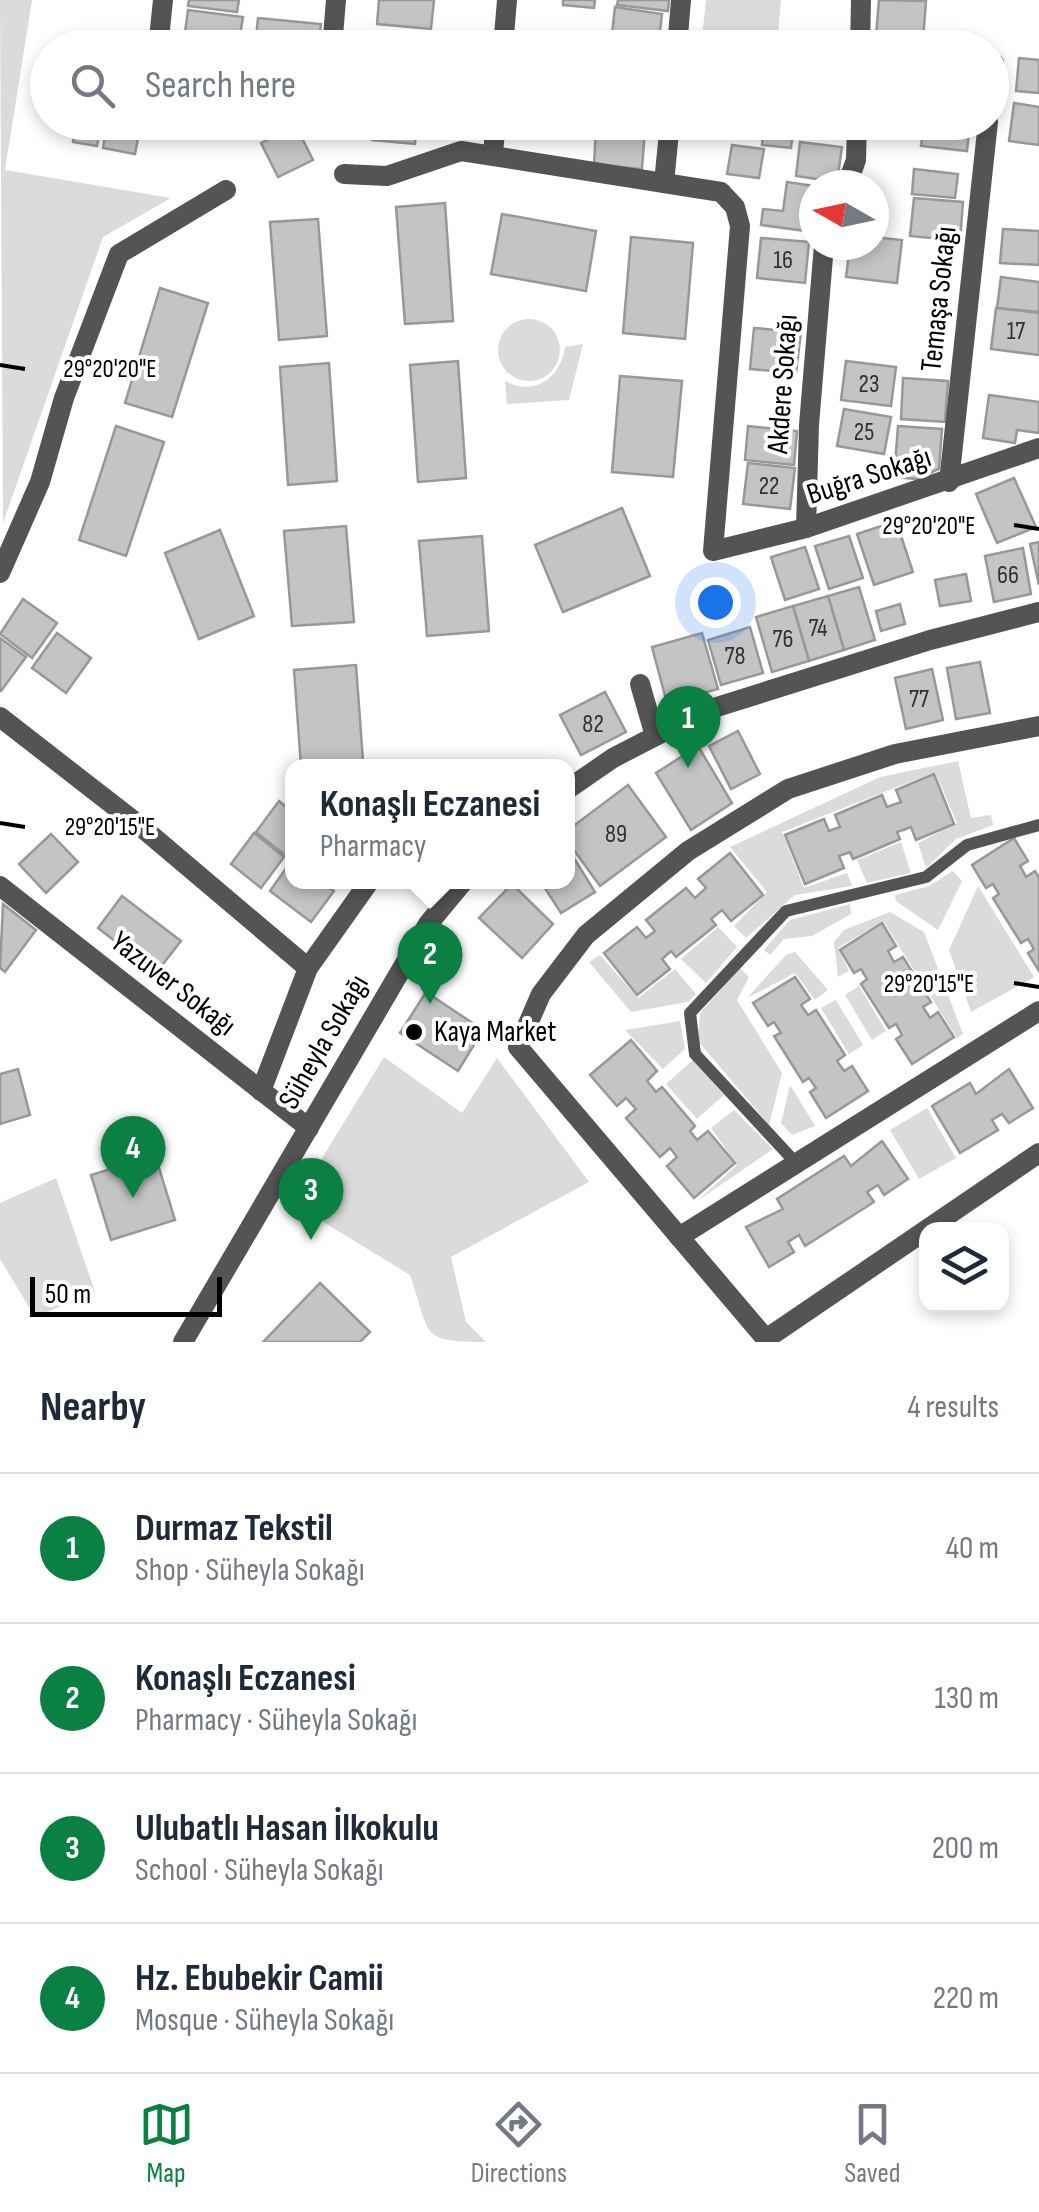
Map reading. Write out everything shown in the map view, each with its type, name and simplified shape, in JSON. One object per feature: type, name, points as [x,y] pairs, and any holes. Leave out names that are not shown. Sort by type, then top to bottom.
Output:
[{"type":"street","points":[[160,30],[162,0]]},
{"type":"street","points":[[334,30],[336,0]]},
{"type":"street","points":[[504,30],[507,0]]},
{"type":"street","points":[[678,30],[681,0]]},
{"type":"street","points":[[860,30],[861,0]]},
{"type":"street","points":[[493,153],[494,140]]},
{"type":"street","points":[[344,174],[386,176],[461,151],[493,153],[664,183],[668,140]]},
{"type":"street","points":[[852,170],[857,140]]},
{"type":"street","name":"Temaşa Sokağı","points":[[949,482],[986,140]]},
{"type":"street","name":"Buğra Sokağı","points":[[664,183],[721,192],[735,208],[740,226],[713,551],[806,528],[1039,448]]},
{"type":"street","points":[[0,573],[40,482],[64,398],[118,254],[226,190]]},
{"type":"street","name":"Akdere Sokağı","points":[[806,528],[808,425],[823,260]]},
{"type":"street","points":[[575,785],[704,711],[930,640],[1039,612]]},
{"type":"street","points":[[640,684],[656,736]]},
{"type":"street","points":[[0,717],[139,825],[308,968]]},
{"type":"street","points":[[1039,726],[894,754],[788,789],[688,852],[586,935],[541,994],[518,1048],[766,1338],[1039,1153]]},
{"type":"street","name":"Yazuver Sokağı","points":[[0,886],[309,1128]]},
{"type":"street","points":[[261,1091],[308,968],[364,889]]},
{"type":"street","name":"Süheyla Sokağı","points":[[183,1342],[428,924],[458,889]]},
{"type":"street","points":[[680,1237],[1039,1011]]},
{"type":"lane","points":[[796,1163],[695,1054],[690,1013],[786,912],[926,878],[967,845],[1039,825]]},
{"type":"shaded area","points":[[0,0],[32,0],[5,170],[171,198],[103,237],[3,523]]},
{"type":"shaded area","points":[[706,0],[781,0],[778,30],[703,30]]},
{"type":"shaded area","points":[[529,319],[551,328],[560,350],[551,372],[529,381],[507,372],[498,350],[507,328]]},
{"type":"shaded area","points":[[583,344],[569,400],[507,404],[505,381],[526,387],[545,381],[558,367],[565,347]]},
{"type":"shaded area","points":[[958,761],[971,818],[991,815],[993,825],[956,839],[926,868],[918,843],[957,823],[935,772],[782,832],[804,888],[847,873],[852,886],[795,895],[746,938],[734,926],[767,892],[730,847],[880,777]]},
{"type":"shaded area","points":[[901,842],[911,873],[867,883],[857,860]]},
{"type":"shaded area","points":[[953,871],[962,881],[938,930],[896,901],[895,895],[929,886]]},
{"type":"shaded area","points":[[978,886],[1034,977],[971,1012],[949,950]]},
{"type":"shaded area","points":[[850,904],[851,914],[812,936],[784,939],[770,955],[764,950],[790,920]]},
{"type":"shaded area","points":[[890,912],[924,932],[963,1034],[957,1038],[883,921],[838,948],[849,971],[838,977],[834,942],[844,930]]},
{"type":"shaded area","points":[[718,927],[737,947],[706,983],[681,959]]},
{"type":"shaded area","points":[[795,952],[828,990],[815,1000],[795,973],[747,998],[786,955]]},
{"type":"shaded area","points":[[600,955],[638,998],[675,969],[696,994],[688,1002],[631,1012],[589,962]]},
{"type":"shaded area","points":[[740,968],[749,977],[737,1000],[782,1073],[769,1125],[698,1041],[700,1013]]},
{"type":"shaded area","points":[[859,986],[886,1031],[872,1040],[845,995]]},
{"type":"shaded area","points":[[836,1000],[863,1045],[849,1054],[821,1008]]},
{"type":"shaded area","points":[[680,1021],[685,1049],[663,1069],[625,1030]]},
{"type":"shaded area","points":[[384,1057],[462,1113],[497,1058],[589,1182],[451,1257],[466,1322],[486,1342],[438,1337],[425,1323],[410,1275],[294,1204]]},
{"type":"shaded area","points":[[693,1060],[724,1095],[697,1119],[666,1084]]},
{"type":"shaded area","points":[[790,1085],[815,1126],[792,1135],[781,1123]]},
{"type":"shaded area","points":[[927,1108],[956,1158],[919,1179],[890,1130]]},
{"type":"shaded area","points":[[734,1110],[773,1149],[697,1201],[737,1165],[711,1128]]},
{"type":"shaded area","points":[[56,1178],[95,1292],[35,1317],[0,1259],[0,1203]]},
{"type":"building","points":[[189,0],[239,0],[237,12],[188,6]]},
{"type":"building","points":[[379,0],[434,0],[431,29],[377,24]]},
{"type":"building","points":[[563,0],[595,0],[594,8],[563,5]]},
{"type":"building","points":[[618,0],[669,0],[668,11],[617,5]]},
{"type":"building","points":[[879,0],[926,1],[924,30],[876,30]]},
{"type":"building","points":[[615,7],[662,14],[660,30],[612,30]]},
{"type":"building","points":[[188,10],[243,17],[241,30],[185,30]]},
{"type":"building","points":[[258,18],[321,24],[320,30],[257,30]]},
{"type":"building","points":[[1019,58],[1039,60],[1039,93],[1016,91]]},
{"type":"building","points":[[1014,103],[1039,107],[1039,145],[1009,141]]},
{"type":"building","points":[[73,140],[98,140],[97,146]]},
{"type":"building","points":[[104,140],[138,140],[135,154],[103,148]]},
{"type":"building","points":[[303,140],[313,160],[278,177],[261,143]]},
{"type":"building","points":[[372,140],[415,140],[415,144]]},
{"type":"building","points":[[595,140],[644,140],[642,169],[594,165]]},
{"type":"building","points":[[762,140],[792,140],[791,148],[762,145]]},
{"type":"building","points":[[922,140],[968,140],[967,151],[921,146]]},
{"type":"building","points":[[800,142],[842,147],[839,170],[799,170],[796,176]]},
{"type":"building","points":[[732,145],[764,149],[759,178],[727,174]]},
{"type":"building","points":[[914,169],[958,174],[955,198],[912,194]]},
{"type":"building","points":[[787,182],[799,184],[799,230],[761,225],[763,209],[783,211]]},
{"type":"building","points":[[914,198],[963,202],[960,241],[910,236]]},
{"type":"building","points":[[445,203],[453,321],[405,324],[396,207]]},
{"type":"building","points":[[502,214],[596,231],[586,291],[491,274]]},
{"type":"building","points":[[318,219],[327,336],[279,340],[270,222]]},
{"type":"building","points":[[1003,229],[1039,231],[1039,265],[1000,263]]},
{"type":"building","points":[[631,237],[693,243],[685,339],[623,333]]},
{"type":"building","points":[[761,238],[799,241],[799,260],[807,260],[805,283],[757,278]]},
{"type":"building","points":[[889,239],[902,240],[897,283],[846,277],[848,260],[889,260]]},
{"type":"building","points":[[1001,277],[1039,282],[1039,312],[997,308]]},
{"type":"building","points":[[160,288],[208,303],[172,417],[125,403]]},
{"type":"building","points":[[996,308],[1039,313],[1039,355],[991,349]]},
{"type":"building","points":[[754,328],[801,332],[796,373],[750,369]]},
{"type":"building","points":[[458,361],[466,478],[418,482],[410,365]]},
{"type":"building","points":[[846,361],[896,367],[891,406],[841,400]]},
{"type":"building","points":[[329,363],[337,481],[288,485],[280,367]]},
{"type":"building","points":[[620,376],[682,381],[673,477],[612,472]]},
{"type":"building","points":[[903,378],[948,381],[945,422],[901,419]]},
{"type":"building","points":[[989,395],[1039,402],[1039,433],[1017,430],[1015,443],[983,438]]},
{"type":"building","points":[[844,409],[891,417],[884,454],[837,446]]},
{"type":"building","points":[[116,426],[164,442],[126,556],[79,540]]},
{"type":"building","points":[[748,426],[797,431],[794,465],[745,460]]},
{"type":"building","points":[[898,426],[942,429],[939,469],[917,479],[894,477]]},
{"type":"building","points":[[748,463],[795,468],[790,509],[743,504]]},
{"type":"building","points":[[1014,478],[1036,527],[997,543],[976,494]]},
{"type":"building","points":[[622,508],[650,576],[563,612],[535,545]]},
{"type":"building","points":[[896,521],[913,572],[874,585],[857,534]]},
{"type":"building","points":[[346,526],[354,622],[292,626],[284,531]]},
{"type":"building","points":[[220,530],[254,616],[199,639],[165,553]]},
{"type":"building","points":[[482,536],[489,631],[427,636],[419,541]]},
{"type":"building","points":[[849,536],[863,578],[829,589],[815,546]]},
{"type":"building","points":[[1039,542],[1039,585],[1030,544]]},
{"type":"building","points":[[805,547],[819,589],[785,600],[771,557]]},
{"type":"building","points":[[1023,548],[1031,594],[994,602],[985,556]]},
{"type":"building","points":[[966,574],[971,601],[940,606],[935,580]]},
{"type":"building","points":[[859,587],[875,640],[844,650],[828,596]]},
{"type":"building","points":[[828,596],[844,650],[809,661],[793,606]]},
{"type":"building","points":[[23,599],[57,623],[32,658],[0,634]]},
{"type":"building","points":[[900,604],[905,624],[881,631],[876,611]]},
{"type":"building","points":[[793,606],[809,661],[772,672],[756,617]]},
{"type":"building","points":[[750,627],[763,673],[721,685],[708,640]]},
{"type":"building","points":[[57,633],[91,658],[66,693],[32,668]]},
{"type":"building","points":[[702,633],[718,689],[667,703],[652,647]]},
{"type":"building","points":[[0,638],[26,657],[1,691],[0,691]]},
{"type":"building","points":[[980,662],[990,713],[956,719],[947,668]]},
{"type":"building","points":[[356,665],[363,759],[300,759],[294,670]]},
{"type":"building","points":[[932,669],[943,720],[906,729],[895,678]]},
{"type":"building","points":[[605,692],[626,732],[581,755],[560,715]]},
{"type":"building","points":[[738,731],[760,774],[731,789],[709,746]]},
{"type":"building","points":[[698,746],[732,803],[691,830],[656,773]]},
{"type":"building","points":[[934,774],[954,824],[916,840],[911,827],[897,832],[900,839],[853,859],[850,852],[839,856],[844,868],[805,884],[785,835],[824,819],[829,831],[840,827],[835,815],[882,795],[887,807],[901,802],[896,790]]},
{"type":"building","points":[[628,785],[666,837],[600,886],[575,852],[575,825]]},
{"type":"building","points":[[279,801],[285,806],[285,855],[256,832]]},
{"type":"building","points":[[254,833],[284,857],[261,888],[231,864]]},
{"type":"building","points":[[51,834],[78,862],[46,893],[19,864]]},
{"type":"building","points":[[1014,838],[1028,861],[1020,866],[1026,877],[1035,871],[1039,878],[1039,971],[1028,953],[1034,949],[1028,939],[1021,943],[993,898],[999,894],[993,884],[986,888],[972,865]]},
{"type":"building","points":[[730,853],[763,895],[731,921],[722,910],[711,919],[716,925],[676,957],[671,951],[662,959],[670,969],[637,995],[604,953],[637,927],[646,938],[655,931],[646,920],[686,888],[695,898],[706,888],[698,879]]},
{"type":"building","points":[[575,860],[595,892],[561,913],[546,889],[575,889]]},
{"type":"building","points":[[285,870],[285,889],[334,891],[311,922],[270,891]]},
{"type":"building","points":[[507,889],[517,889],[553,924],[522,958],[479,918]]},
{"type":"building","points":[[122,896],[181,941],[156,973],[98,928]]},
{"type":"building","points":[[3,904],[36,930],[5,972],[0,968]]},
{"type":"building","points":[[882,923],[896,946],[888,951],[894,962],[903,957],[931,1002],[923,1007],[930,1018],[938,1012],[954,1037],[912,1064],[896,1039],[902,1035],[896,1024],[889,1028],[861,984],[867,979],[861,969],[854,973],[840,950]]},
{"type":"building","points":[[795,977],[810,999],[801,1005],[808,1015],[816,1010],[845,1055],[837,1061],[844,1071],[852,1066],[868,1091],[826,1118],[810,1092],[816,1088],[809,1078],[803,1082],[774,1036],[781,1033],[774,1022],[768,1026],[753,1003]]},
{"type":"building","points":[[426,992],[483,1030],[458,1071],[400,1033]]},
{"type":"building","points":[[631,1040],[657,1071],[647,1081],[656,1092],[662,1087],[695,1126],[690,1131],[697,1140],[708,1131],[735,1163],[694,1198],[667,1166],[677,1157],[670,1148],[660,1157],[626,1118],[636,1109],[626,1098],[617,1106],[590,1075]]},
{"type":"building","points":[[18,1069],[30,1115],[0,1124],[0,1074]]},
{"type":"building","points":[[1009,1069],[1033,1108],[1009,1123],[1002,1114],[992,1120],[998,1130],[960,1153],[932,1106],[970,1083],[976,1094]]},
{"type":"building","points":[[882,1141],[908,1179],[884,1195],[878,1185],[867,1192],[874,1202],[805,1246],[799,1235],[788,1242],[794,1252],[769,1267],[746,1227],[783,1209],[777,1199],[844,1156],[851,1166]]},
{"type":"building","points":[[155,1155],[175,1220],[111,1240],[91,1175]]},
{"type":"building","points":[[320,1283],[370,1332],[360,1342],[263,1342]]},
{"type":"place","name":"Durmaz Tekstil","points":[[688,768]]},
{"type":"place","name":"Konaşlı Eczanesi","points":[[430,1004]]},
{"type":"place","name":"Kaya Market","points":[[414,1032]]},
{"type":"place","name":"Hz. Ebubekir Camii","points":[[133,1198]]},
{"type":"place","name":"Ulubatlı Hasan İlkokulu","points":[[311,1240]]}]
